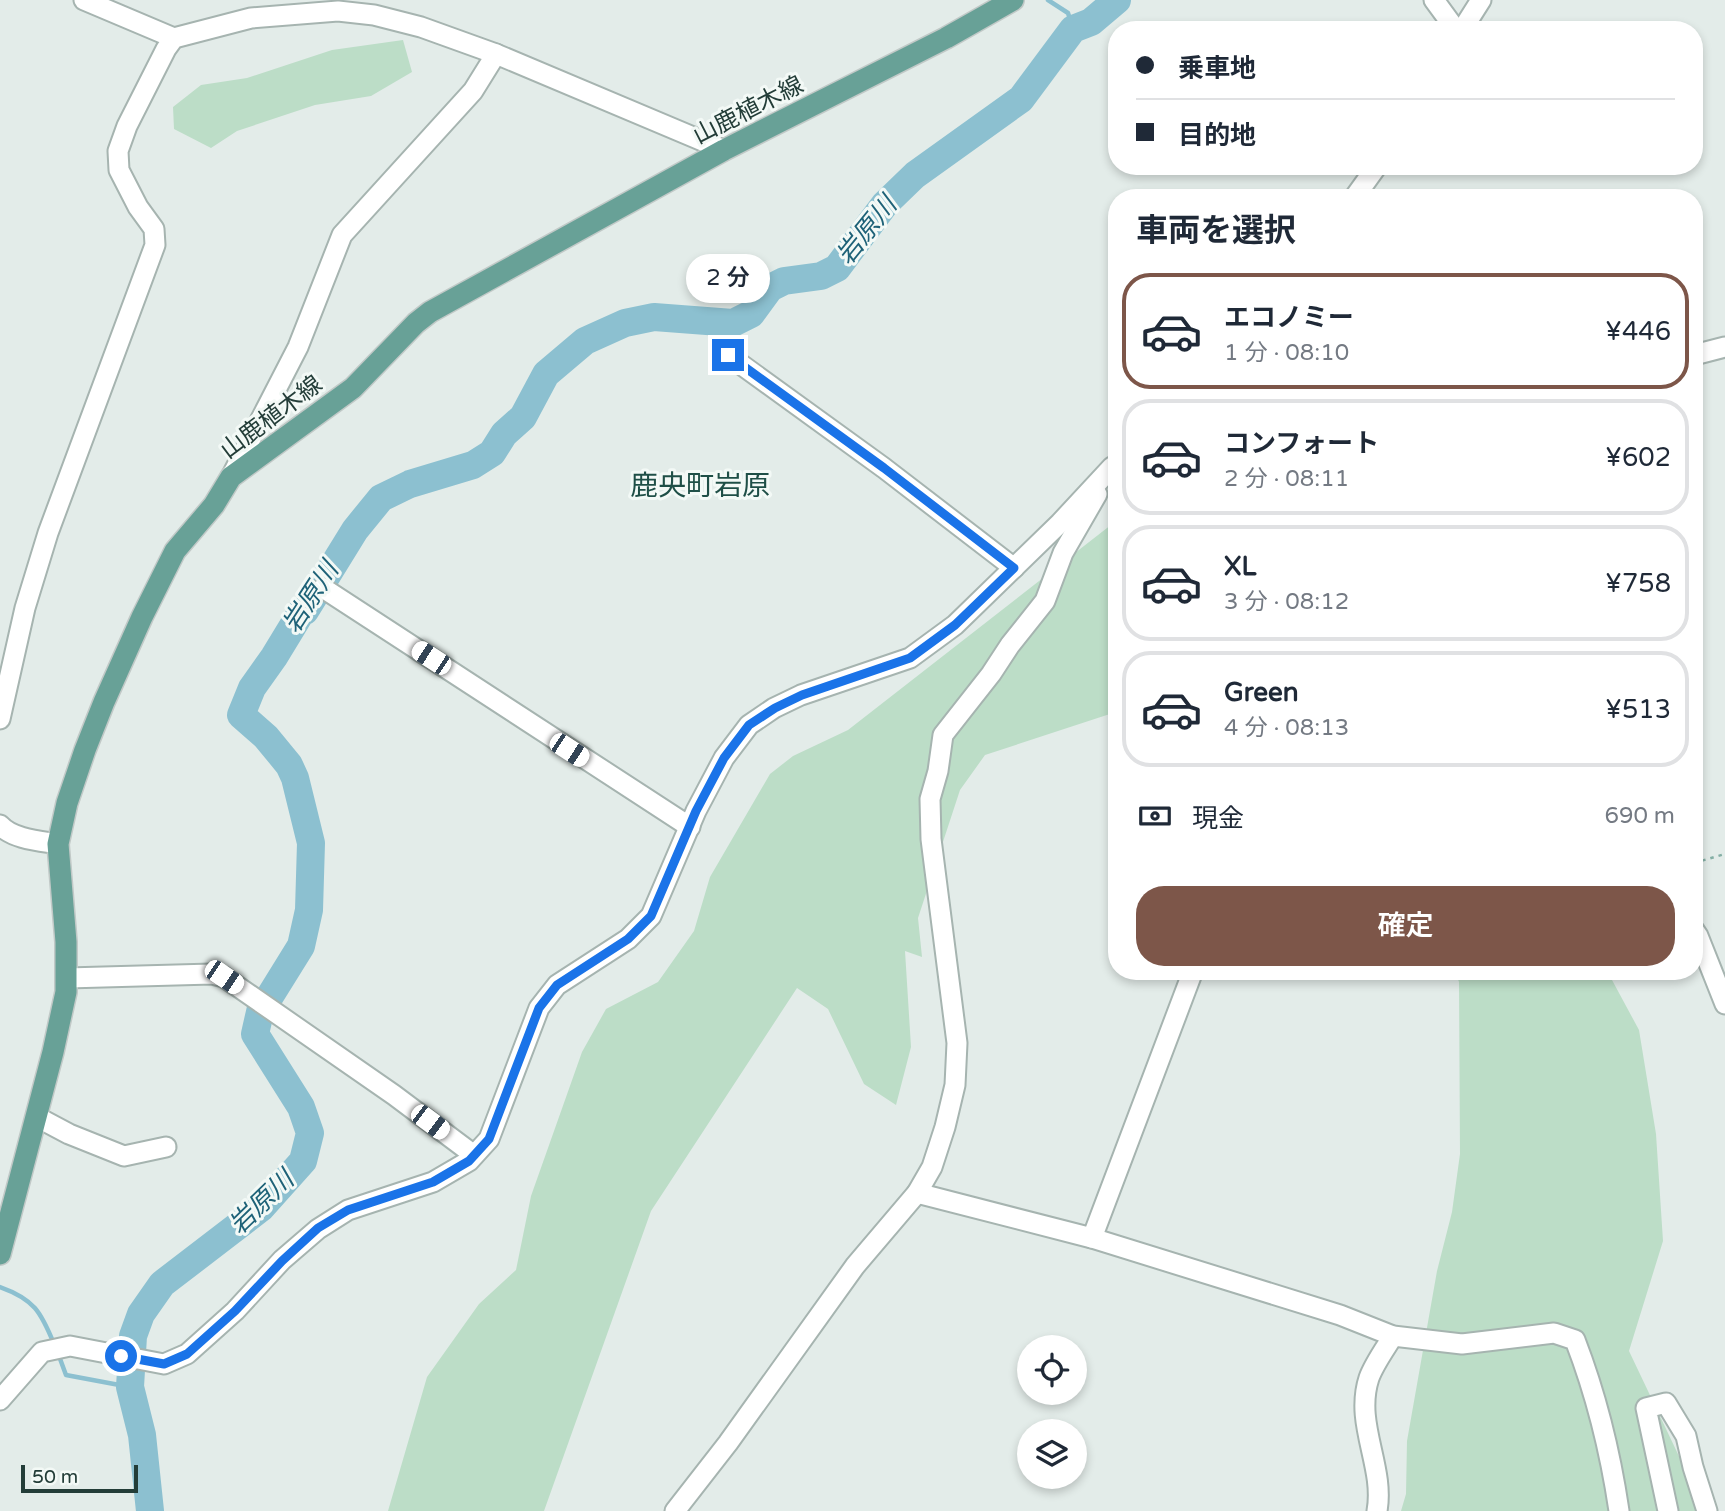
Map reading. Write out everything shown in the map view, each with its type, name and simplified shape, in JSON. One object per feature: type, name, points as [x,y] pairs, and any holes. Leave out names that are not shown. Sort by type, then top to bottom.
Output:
[{"type":"main road","name":"山鹿植木線","points":[[0,1254],[37,1117],[60,1021],[67,978],[58,844],[67,803],[104,702],[175,551],[214,505],[231,477],[353,388],[430,312],[724,150],[829,99],[1013,0]]},
{"type":"street","points":[[84,0],[174,38]]},
{"type":"street","points":[[1434,0],[1449,21]]},
{"type":"street","points":[[1468,21],[1481,0]]},
{"type":"street","points":[[0,719],[25,608],[48,533],[156,245],[154,229],[138,207],[119,170],[118,150],[127,126],[166,48],[174,38],[251,18],[338,11],[373,15],[421,27],[496,54],[724,150]]},
{"type":"street","points":[[231,477],[298,347],[342,235],[473,91],[496,54]]},
{"type":"street","points":[[1703,353],[1725,347]]},
{"type":"street","points":[[728,355],[884,468],[1014,568]]},
{"type":"street","points":[[0,1400],[42,1352],[70,1346],[164,1364],[187,1354],[235,1311],[282,1261],[318,1228],[348,1210],[433,1182],[469,1161],[489,1139],[539,1008],[557,985],[628,939],[651,916],[724,758],[749,725],[802,695],[910,658],[955,625],[1108,471]]},
{"type":"street","points":[[682,1508],[855,1266],[917,1193],[932,1167],[955,1085],[957,1043],[931,839],[930,799],[938,771],[943,735],[1045,601],[1063,554],[1108,475]]},
{"type":"street","points":[[323,588],[690,828]]},
{"type":"street","points":[[1,829],[32,840],[58,844]]},
{"type":"street","points":[[1703,951],[1725,1004]]},
{"type":"street","points":[[67,978],[212,974],[224,977],[394,1095],[474,1156]]},
{"type":"street","points":[[1092,1238],[1190,980]]},
{"type":"street","points":[[37,1117],[69,1134],[124,1156],[166,1147]]},
{"type":"street","points":[[917,1193],[1092,1238],[1316,1308],[1393,1336],[1462,1344],[1553,1333],[1574,1340],[1591,1382],[1609,1449],[1619,1511]]},
{"type":"street","points":[[1377,1511],[1379,1482],[1364,1422],[1364,1403],[1369,1377],[1393,1336]]},
{"type":"street","points":[[1668,1511],[1646,1408],[1666,1403],[1686,1436],[1707,1511]]},
{"type":"path","points":[[1703,860],[1725,854]]},
{"type":"green space","points":[[403,40],[412,72],[371,96],[315,105],[237,131],[211,148],[174,129],[173,107],[201,85],[247,78],[332,50]]},
{"type":"green space","points":[[1108,527],[1108,715],[985,755],[960,790],[918,918],[922,957],[905,951],[911,1047],[896,1105],[864,1084],[828,1009],[797,988],[651,1211],[544,1511],[388,1511],[427,1377],[479,1304],[516,1270],[531,1196],[582,1052],[606,1009],[658,982],[694,931],[710,877],[770,774],[793,756],[848,730]]},
{"type":"green space","points":[[1458,980],[1612,980],[1639,1030],[1656,1134],[1663,1241],[1629,1351],[1705,1511],[1401,1511],[1406,1494],[1407,1441],[1437,1271],[1452,1212],[1460,1154]]},
{"type":"waterway","points":[[1048,0],[1068,13],[1073,29]]},
{"type":"waterway","name":"岩原川","points":[[150,1511],[142,1435],[130,1387],[133,1336],[141,1314],[162,1284],[261,1208],[303,1161],[310,1133],[301,1107],[255,1034],[260,1012],[301,946],[309,910],[311,843],[295,778],[289,765],[266,737],[241,715],[252,688],[302,611],[305,611],[355,530],[381,498],[410,484],[473,465],[492,453],[504,434],[523,417],[546,374],[585,341],[625,323],[654,317],[733,323],[751,314],[770,288],[784,281],[821,276],[837,268],[885,204],[915,175],[1021,99],[1073,29],[1091,22],[1117,0]]},
{"type":"waterway","points":[[0,1287],[21,1296],[35,1308],[54,1344]]},
{"type":"waterway","points":[[59,1356],[66,1375],[130,1387]]},
{"type":"district","name":"鹿央町岩原","points":[[700,485]]},
{"type":"route","points":[[121,1356],[164,1364],[187,1354],[235,1311],[282,1261],[318,1228],[348,1210],[433,1182],[469,1161],[489,1139],[539,1008],[557,985],[628,939],[651,916],[696,811],[724,758],[749,725],[802,695],[910,658],[955,625],[1014,568],[884,468],[728,355]]}]
